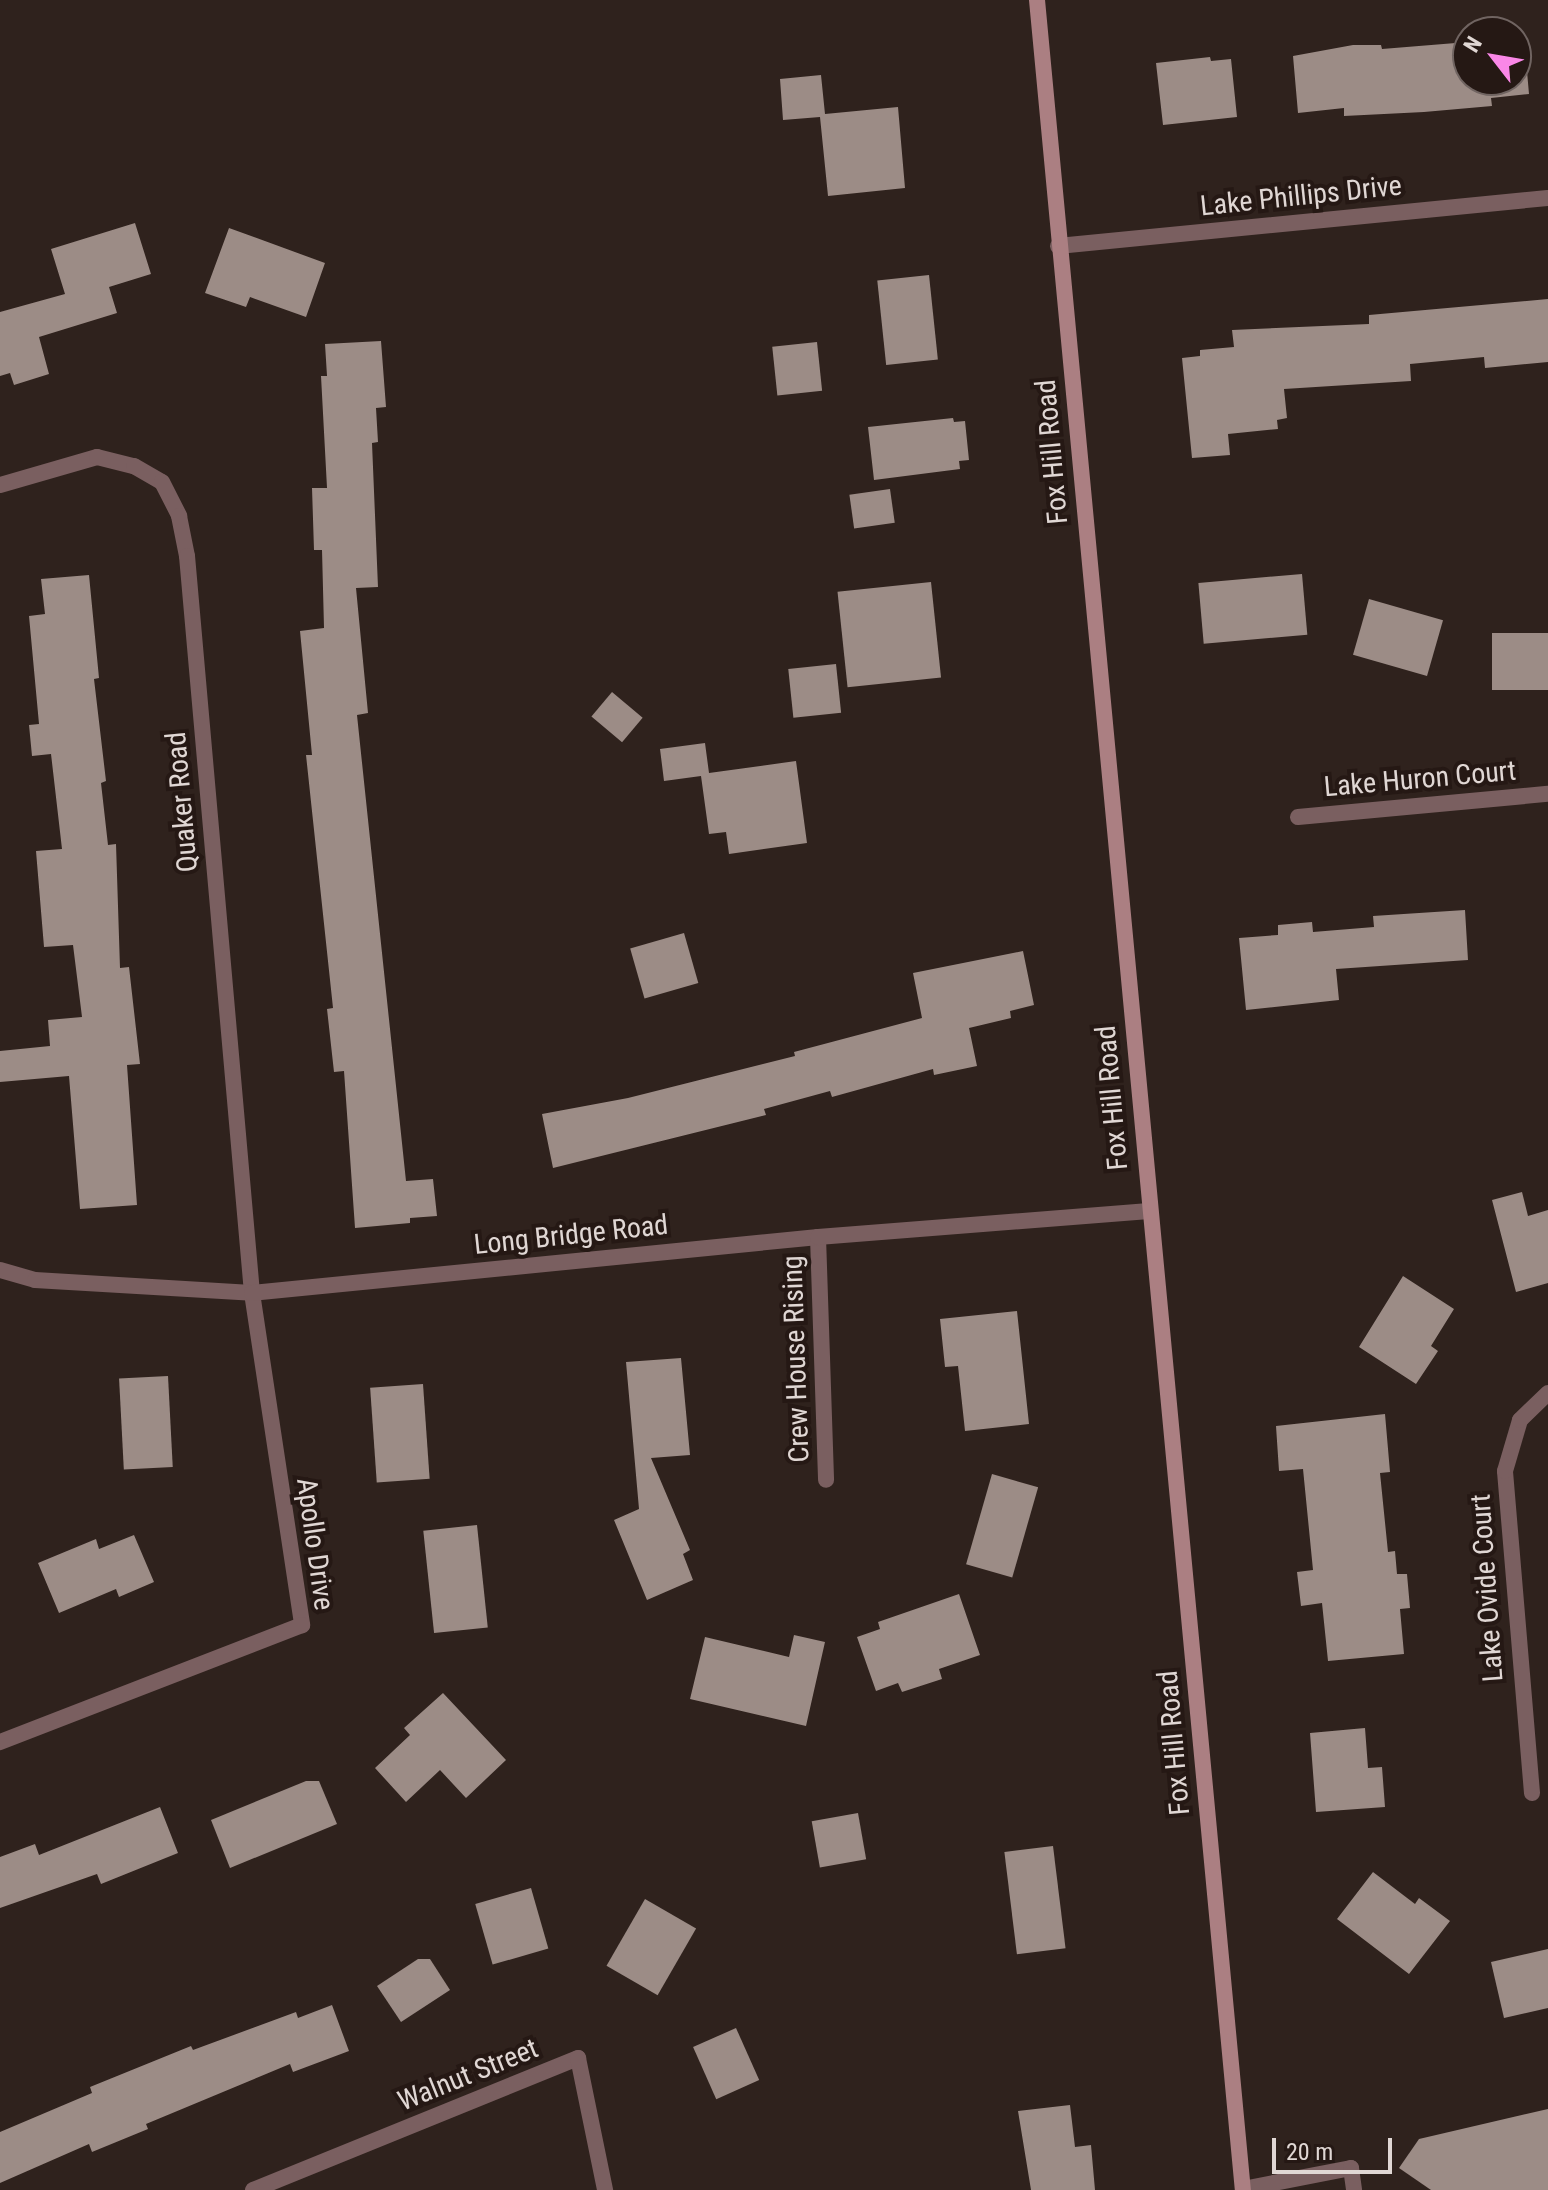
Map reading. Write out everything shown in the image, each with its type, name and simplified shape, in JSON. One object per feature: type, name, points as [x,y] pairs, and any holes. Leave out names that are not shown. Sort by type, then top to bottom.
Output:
[{"type":"main road","name":"Fox Hill Road","points":[[1037,0],[1243,2190]]},
{"type":"street","name":"Lake Phillips Drive","points":[[1058,246],[1548,198]]},
{"type":"street","name":"Quaker Road","points":[[0,485],[97,457],[134,466],[162,482],[179,516],[187,556],[252,1293]]},
{"type":"street","name":"Lake Huron Court","points":[[1298,817],[1548,794]]},
{"type":"street","name":"Long Bridge Road","points":[[0,1270],[35,1280],[252,1293],[818,1237],[1149,1211]]},
{"type":"street","name":"Crew House Rising","points":[[818,1237],[826,1480]]},
{"type":"street","name":"Apollo Drive","points":[[0,1742],[302,1625],[252,1293]]},
{"type":"street","name":"Lake Ovide Court","points":[[1532,1793],[1505,1471],[1520,1420],[1548,1393]]},
{"type":"street","name":"Walnut Street","points":[[253,2190],[578,2058],[605,2190]]},
{"type":"street","points":[[1243,2190],[1351,2168],[1354,2190]]},
{"type":"building","points":[[1452,43],[1452,96],[1510,96],[1491,98],[1492,106],[1424,112],[1344,116],[1344,108],[1298,113],[1293,56],[1353,45],[1381,45],[1382,49]]},
{"type":"building","points":[[1210,57],[1211,61],[1231,59],[1237,117],[1163,125],[1156,63]]},
{"type":"building","points":[[821,75],[825,114],[898,107],[905,188],[828,196],[820,117],[783,120],[780,79]]},
{"type":"building","points":[[135,223],[151,274],[109,287],[117,313],[39,337],[49,374],[14,385],[10,373],[0,376],[0,312],[65,294],[51,249]]},
{"type":"building","points":[[229,228],[325,263],[306,317],[250,297],[246,307],[205,293]]},
{"type":"building","points":[[929,275],[938,360],[886,365],[877,280]]},
{"type":"building","points":[[1548,299],[1548,362],[1485,368],[1484,357],[1410,364],[1411,381],[1284,389],[1287,418],[1277,420],[1278,429],[1228,434],[1230,455],[1192,458],[1182,358],[1200,356],[1200,350],[1234,347],[1232,330],[1369,324],[1369,315]]},
{"type":"building","points":[[381,341],[386,407],[376,408],[378,442],[372,443],[378,587],[356,588],[368,713],[357,715],[406,1181],[433,1179],[437,1216],[410,1218],[410,1223],[355,1228],[344,1071],[334,1072],[327,1009],[333,1008],[306,755],[312,755],[300,631],[324,628],[322,550],[314,550],[312,488],[327,488],[321,376],[327,376],[325,344]]},
{"type":"building","points":[[817,342],[822,391],[777,395],[772,347]]},
{"type":"building","points":[[953,418],[954,422],[965,421],[969,460],[959,461],[960,469],[874,480],[868,427]]},
{"type":"building","points":[[890,489],[895,523],[854,528],[849,495]]},
{"type":"building","points":[[1302,574],[1307,635],[1204,644],[1198,583]]},
{"type":"building","points":[[89,575],[99,678],[94,679],[106,781],[101,783],[108,845],[116,844],[120,968],[129,967],[140,1064],[127,1065],[137,1205],[80,1209],[69,1076],[0,1082],[0,1051],[50,1046],[48,1020],[82,1017],[73,945],[44,947],[36,851],[62,849],[51,754],[32,756],[29,725],[39,724],[29,616],[45,614],[41,579]]},
{"type":"building","points":[[931,582],[941,677],[848,687],[838,592]]},
{"type":"building","points":[[1369,599],[1443,620],[1427,676],[1353,655]]},
{"type":"building","points":[[1492,633],[1548,633],[1548,690],[1492,690]]},
{"type":"building","points":[[836,664],[841,713],[793,718],[788,669]]},
{"type":"building","points":[[612,692],[643,718],[622,742],[591,717]]},
{"type":"building","points":[[705,743],[709,773],[796,761],[807,843],[729,854],[726,832],[709,834],[701,776],[664,781],[660,749]]},
{"type":"building","points":[[1465,910],[1468,960],[1336,969],[1339,1000],[1246,1010],[1239,938],[1278,935],[1278,925],[1312,922],[1313,932],[1374,927],[1373,916]]},
{"type":"building","points":[[684,933],[698,983],[645,998],[630,948]]},
{"type":"building","points":[[1023,951],[1034,1005],[1010,1011],[1011,1018],[969,1028],[977,1066],[934,1075],[933,1069],[832,1097],[830,1091],[764,1109],[766,1115],[553,1168],[542,1114],[628,1098],[795,1056],[794,1052],[922,1018],[913,973]]},
{"type":"building","points":[[1522,1192],[1528,1216],[1548,1210],[1548,1283],[1516,1292],[1492,1200]]},
{"type":"building","points":[[1403,1276],[1454,1309],[1431,1346],[1438,1351],[1416,1384],[1359,1347]]},
{"type":"building","points":[[1017,1311],[1029,1424],[965,1431],[958,1366],[945,1367],[940,1319]]},
{"type":"building","points":[[681,1358],[690,1455],[651,1458],[690,1550],[683,1554],[693,1580],[647,1600],[614,1520],[639,1509],[626,1362]]},
{"type":"building","points":[[168,1376],[173,1467],[124,1469],[119,1379]]},
{"type":"building","points":[[423,1384],[430,1479],[377,1482],[370,1388]]},
{"type":"building","points":[[1385,1414],[1390,1472],[1380,1473],[1388,1552],[1395,1551],[1397,1574],[1407,1574],[1410,1608],[1400,1609],[1404,1654],[1328,1661],[1322,1603],[1301,1606],[1297,1572],[1313,1570],[1303,1469],[1279,1471],[1276,1426]]},
{"type":"building","points":[[992,1474],[1038,1487],[1012,1578],[966,1564]]},
{"type":"building","points":[[477,1525],[488,1627],[434,1633],[423,1531]]},
{"type":"building","points":[[134,1535],[154,1582],[119,1597],[116,1589],[59,1613],[38,1563],[96,1539],[99,1549]]},
{"type":"building","points":[[959,1594],[980,1655],[939,1669],[942,1679],[902,1692],[898,1683],[876,1691],[857,1637],[880,1629],[878,1622]]},
{"type":"building","points":[[794,1635],[825,1642],[806,1726],[690,1699],[705,1637],[789,1657]]},
{"type":"building","points":[[443,1693],[506,1760],[466,1798],[440,1770],[406,1802],[375,1768],[410,1735],[404,1728]]},
{"type":"building","points":[[1365,1728],[1368,1768],[1382,1767],[1385,1807],[1316,1812],[1310,1733]]},
{"type":"building","points":[[306,1781],[319,1781],[337,1824],[230,1868],[211,1820]]},
{"type":"building","points":[[160,1807],[178,1853],[101,1884],[97,1874],[0,1908],[0,1857],[35,1844],[39,1855]]},
{"type":"building","points":[[858,1813],[866,1859],[820,1867],[812,1821]]},
{"type":"building","points":[[1053,1846],[1066,1948],[1017,1954],[1004,1852]]},
{"type":"building","points":[[1373,1872],[1415,1904],[1419,1898],[1450,1921],[1409,1974],[1337,1919]]},
{"type":"building","points":[[531,1888],[548,1949],[493,1965],[475,1904]]},
{"type":"building","points":[[645,1899],[696,1928],[658,1995],[606,1966]]},
{"type":"building","points":[[1548,1949],[1548,2008],[1504,2018],[1491,1962]]},
{"type":"building","points":[[418,1959],[430,1959],[450,1990],[401,2022],[377,1986]]},
{"type":"building","points":[[332,2005],[349,2051],[293,2072],[290,2064],[146,2124],[148,2129],[92,2152],[89,2144],[0,2183],[0,2132],[92,2093],[90,2087],[191,2046],[193,2050],[296,2012],[298,2018]]},
{"type":"building","points":[[736,2028],[759,2080],[716,2099],[693,2047]]},
{"type":"building","points":[[1070,2105],[1075,2147],[1091,2145],[1095,2190],[1031,2190],[1018,2111]]},
{"type":"building","points":[[1548,2109],[1548,2190],[1431,2190],[1399,2168],[1419,2139]]}]
